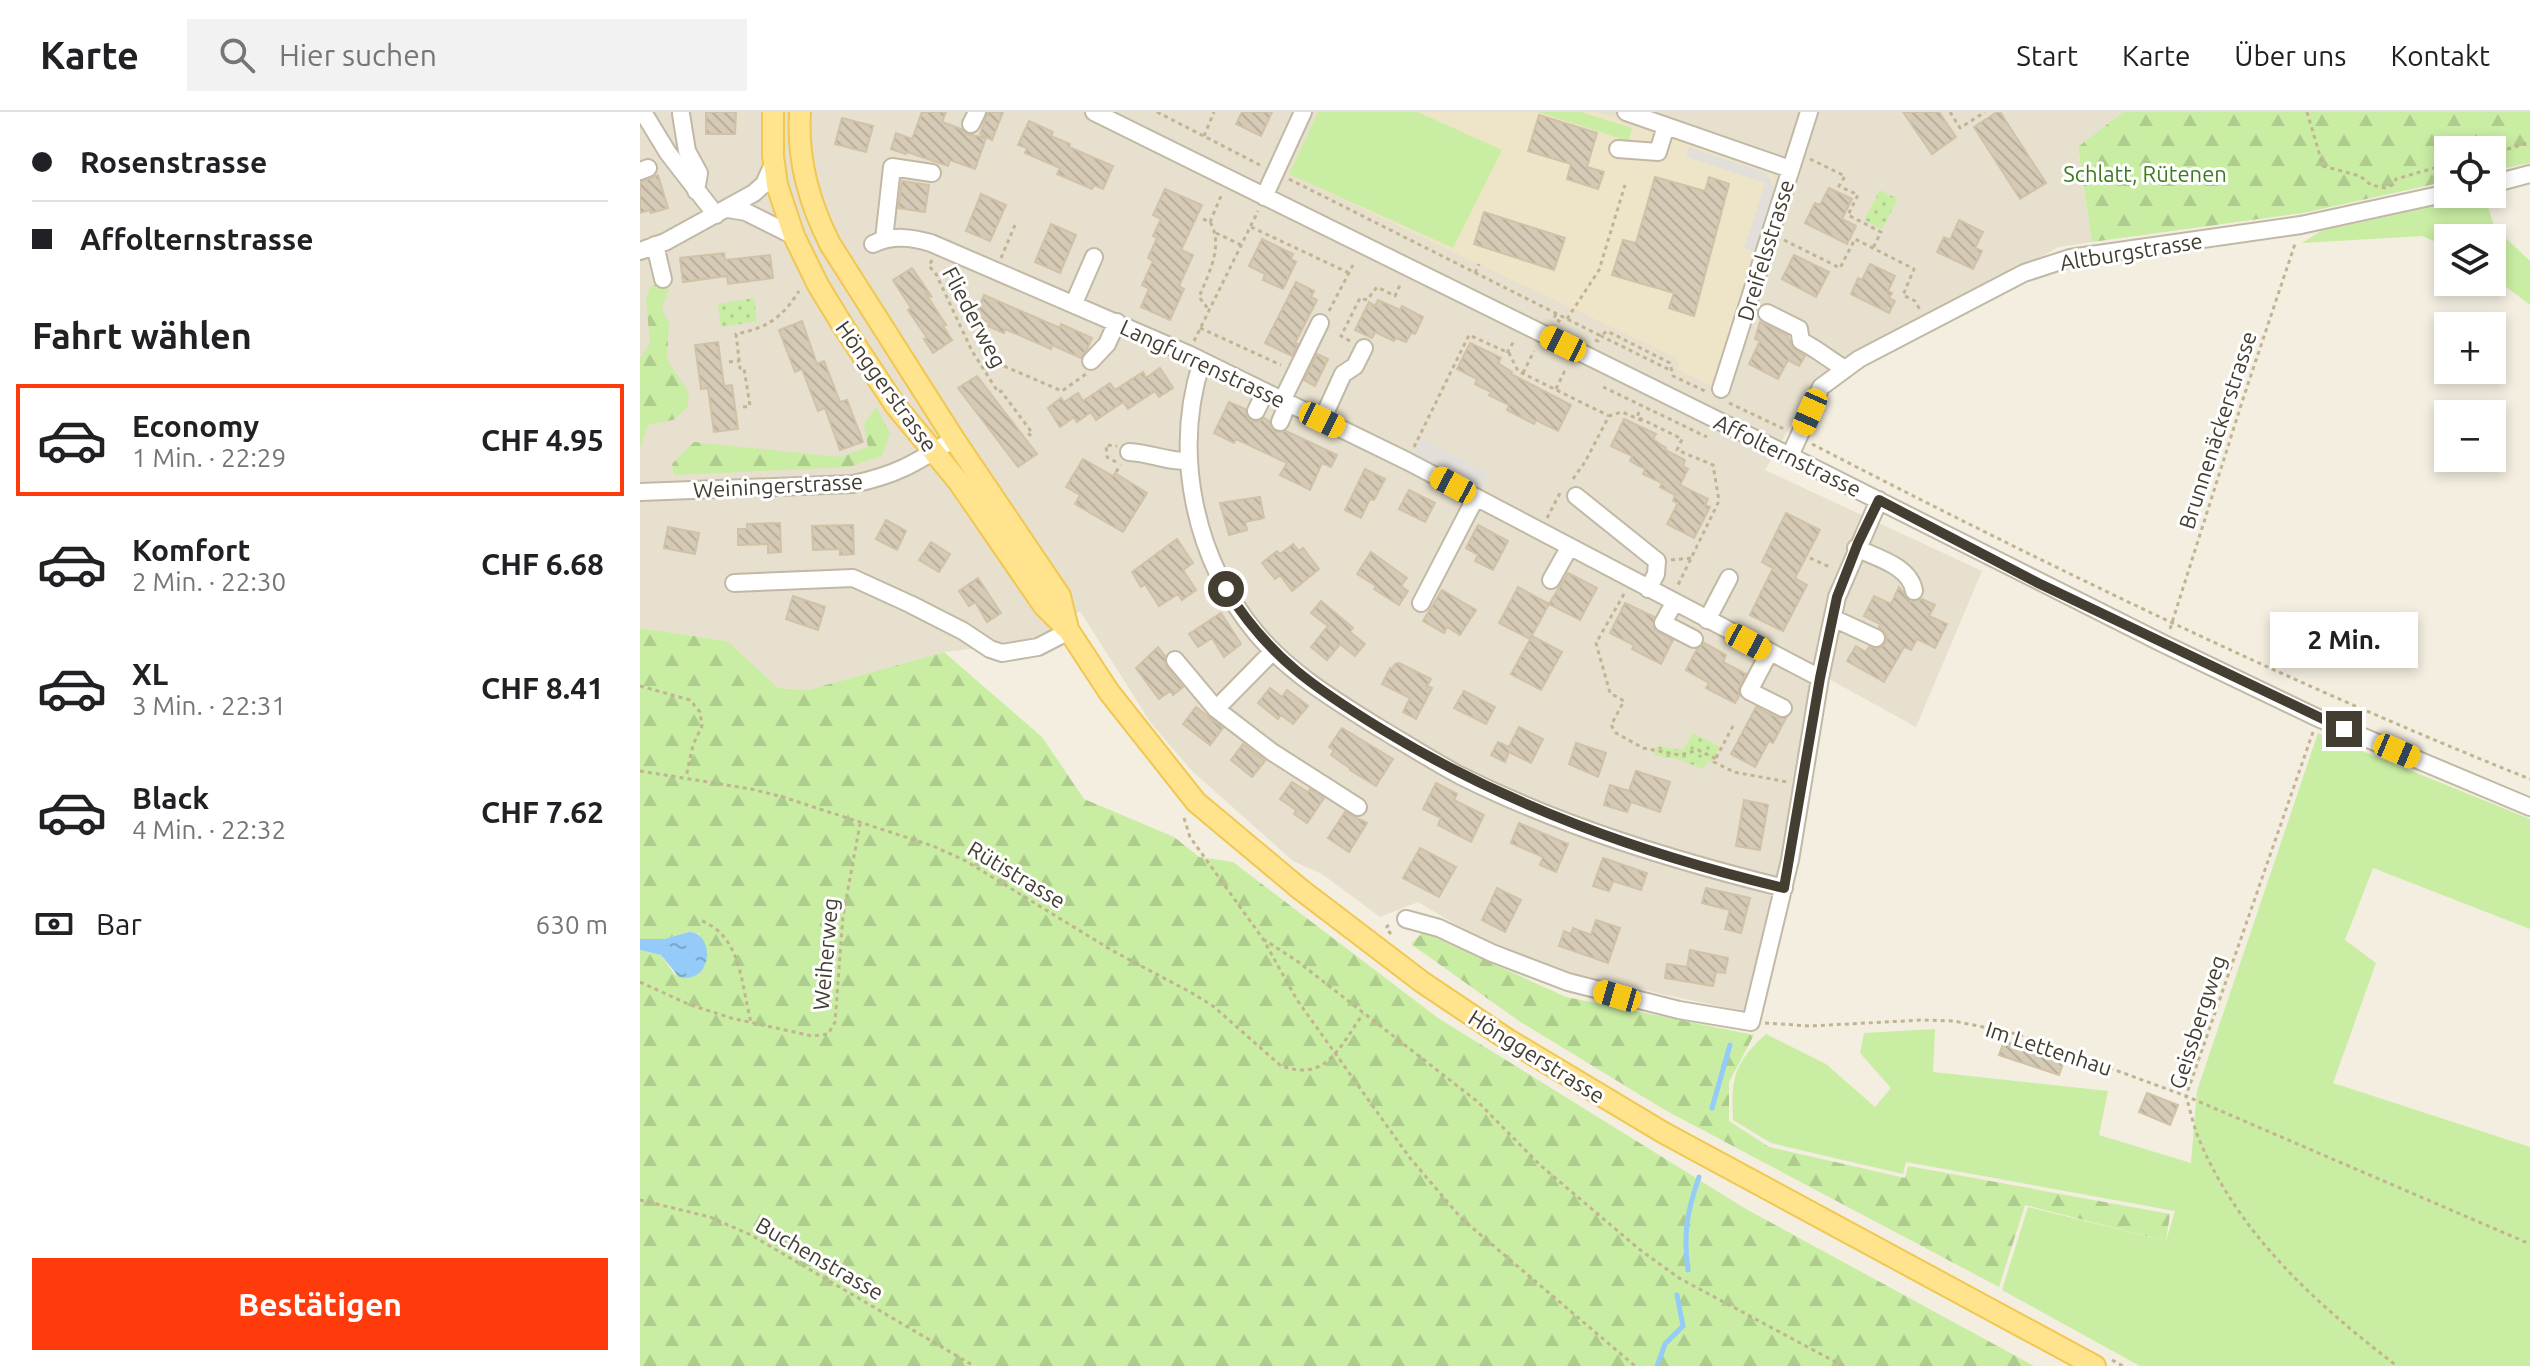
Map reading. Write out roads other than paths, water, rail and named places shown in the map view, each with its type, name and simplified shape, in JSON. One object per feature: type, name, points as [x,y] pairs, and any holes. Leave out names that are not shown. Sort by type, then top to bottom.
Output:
[{"type":"main road","name":"Hönggerstrasse","points":[[773,112],[773,164],[777,185],[794,236],[843,326],[895,405],[958,481],[1044,606],[1069,631],[1109,692],[1196,802],[1289,880],[1422,982],[1507,1039],[1664,1133],[2095,1366]]},
{"type":"main road","name":"Hönggerstrasse","points":[[800,112],[803,172],[815,214],[830,244],[954,439],[1060,596],[1069,631]]},
{"type":"street","points":[[643,112],[696,191],[722,212],[746,212],[794,236]]},
{"type":"street","name":"Affolternstrasse","points":[[1094,112],[2164,644],[2318,718],[2530,807]]},
{"type":"street","points":[[1264,197],[1303,112]]},
{"type":"street","points":[[1626,112],[1793,161]]},
{"type":"street","name":"Dreifelsstrasse","points":[[1715,392],[1809,112]]},
{"type":"street","points":[[681,114],[687,151],[699,173],[696,191]]},
{"type":"street","points":[[1618,149],[1658,152],[1666,126]]},
{"type":"street","points":[[663,279],[648,248],[754,193],[764,184],[773,164]]},
{"type":"street","name":"Langfurrenstrasse","points":[[932,173],[892,167],[878,241],[905,238],[931,243],[1202,361],[1407,461],[1820,678]]},
{"type":"street","points":[[2506,180],[2530,174]]},
{"type":"street","name":"Altburgstrasse","points":[[1790,456],[1821,387],[1859,359],[2024,273],[2070,258],[2301,225],[2434,196]]},
{"type":"street","points":[[1069,301],[1089,255]]},
{"type":"street","points":[[1767,313],[1799,329],[1801,341],[1845,369]]},
{"type":"street","points":[[1093,365],[1117,322]]},
{"type":"street","points":[[1280,422],[1295,372],[1320,323]]},
{"type":"street","points":[[1322,420],[1343,374],[1355,366],[1364,348]]},
{"type":"street","points":[[1202,361],[1193,391],[1189,461],[1196,514],[1221,580],[1241,613],[1273,651],[1310,683],[1349,709],[1458,774],[1514,800],[1623,843],[1702,868],[1784,888]]},
{"type":"street","points":[[1256,411],[1265,392]]},
{"type":"street","name":"Weiningerstrasse","points":[[640,492],[853,484],[886,477],[954,439]]},
{"type":"street","points":[[1129,452],[1147,452],[1176,461],[1189,461]]},
{"type":"street","points":[[1576,496],[1657,561],[1656,574],[1648,589]]},
{"type":"street","points":[[1421,603],[1476,497]]},
{"type":"street","points":[[1406,919],[1439,928],[1492,953],[1568,982],[1679,1010],[1751,1022],[1784,888],[1837,597],[1879,500]]},
{"type":"street","points":[[1551,580],[1569,548]]},
{"type":"street","points":[[1856,548],[1898,567],[1912,580],[1914,591]]},
{"type":"street","points":[[734,583],[853,578],[910,604],[1002,653],[1038,647],[1069,631]]},
{"type":"street","points":[[1707,620],[1729,578]]},
{"type":"street","points":[[1672,602],[1663,623],[1694,639]]},
{"type":"street","points":[[1833,618],[1876,638]]},
{"type":"street","points":[[1216,709],[1273,651]]},
{"type":"street","points":[[1769,653],[1749,691],[1783,708]]},
{"type":"street","points":[[1175,660],[1216,709],[1272,752],[1358,807]]},
{"type":"water","points":[[689,932],[703,940],[707,958],[699,973],[691,977],[679,977],[661,955],[640,950],[640,939],[664,939]]},
{"type":"waterway","points":[[1712,1108],[1730,1045]]},
{"type":"waterway","points":[[1688,1270],[1687,1223],[1699,1177]]},
{"type":"waterway","points":[[1657,1366],[1665,1344],[1683,1326],[1677,1295]]},
{"type":"park label","name":"Schlatt, Rütenen","points":[[2145,173]]}]
